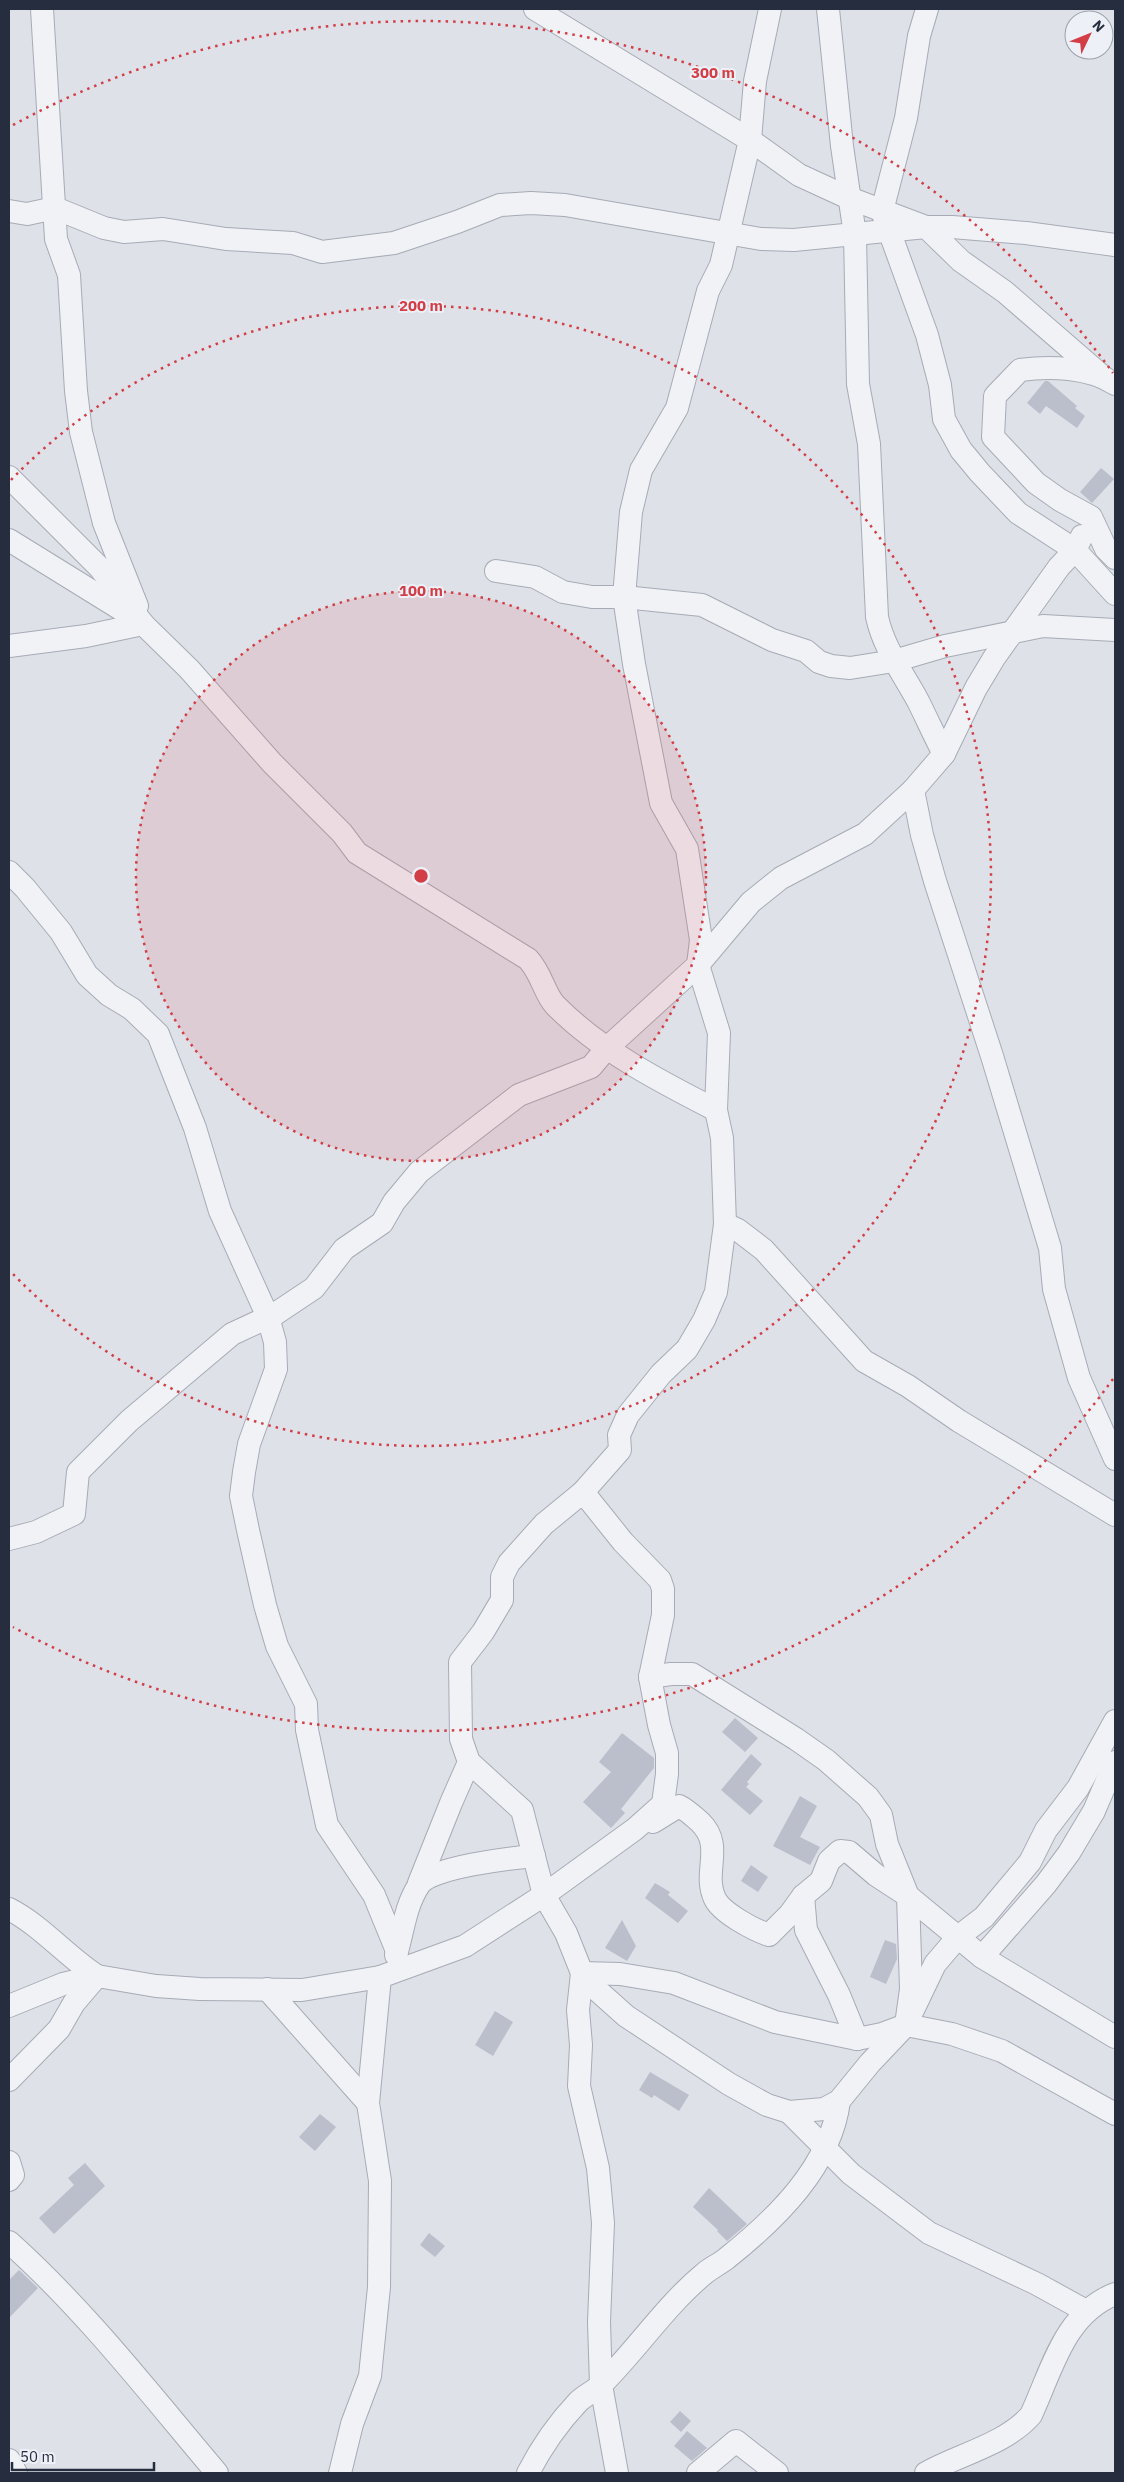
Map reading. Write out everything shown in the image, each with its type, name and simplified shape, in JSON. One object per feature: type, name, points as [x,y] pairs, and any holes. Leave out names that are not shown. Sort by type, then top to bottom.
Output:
[{"type":"street","points":[[42,9],[45,86],[56,239],[69,275],[81,432],[104,523],[125,571],[142,624]]},
{"type":"street","points":[[535,9],[750,140],[799,175],[849,198],[885,221],[926,227],[1026,232],[1115,245]]},
{"type":"street","points":[[770,9],[755,81],[750,140],[721,265],[708,291],[677,408],[641,470],[631,512],[624,597],[634,664],[661,803],[687,849],[701,940],[698,964],[719,1033],[716,1110],[722,1138],[725,1224],[716,1292],[704,1320],[687,1349],[660,1374],[628,1416],[619,1435],[620,1450],[584,1492],[544,1524],[509,1564],[502,1577],[502,1600],[483,1632],[460,1662],[460,1739],[470,1762],[522,1810],[544,1894],[566,1934],[582,1973],[598,1992],[626,2016],[729,2084],[768,2106],[789,2112],[824,2109],[839,2101],[870,2063],[906,2025],[935,1964],[958,1937],[984,1917],[1030,1862],[1046,1830],[1078,1788],[1115,1721]]},
{"type":"street","points":[[828,9],[842,146],[855,235],[858,384],[868,444],[877,618],[881,634],[894,661],[918,701],[944,754]]},
{"type":"street","points":[[926,9],[885,221],[927,335],[940,385],[944,419],[961,450],[1018,513],[1076,550],[1115,594]]},
{"type":"street","points":[[9,211],[27,214],[55,208],[104,228],[124,232],[163,229],[226,239],[293,244],[322,252],[394,243],[458,222],[500,205],[531,203],[565,205],[651,219],[728,235],[794,240],[855,235],[885,221]]},
{"type":"street","points":[[926,227],[961,261],[1005,292],[1109,380]]},
{"type":"street","points":[[1109,380],[1038,367],[1020,370],[995,396],[993,437],[1036,482],[1060,500],[1091,517],[1106,549],[1115,558]]},
{"type":"street","points":[[9,477],[100,568],[142,624]]},
{"type":"street","points":[[9,1540],[36,1532],[74,1514],[78,1472],[129,1421],[232,1334],[268,1317],[314,1288],[344,1249],[382,1223],[394,1202],[419,1172],[519,1095],[591,1067],[607,1048],[698,964],[752,902],[781,878],[865,834],[913,790],[944,754],[976,688],[1013,631],[1060,567],[1076,550],[1091,517]]},
{"type":"street","points":[[9,540],[109,600],[142,624],[189,669],[272,763],[342,833],[357,853],[528,959],[538,970],[555,1005],[607,1048],[716,1110]]},
{"type":"street","points":[[496,571],[535,577],[563,592],[592,598],[624,597],[702,605],[772,640],[806,651],[819,662],[831,666],[850,668],[894,661],[946,646],[1043,626],[1115,630]]},
{"type":"street","points":[[9,646],[86,636],[142,624]]},
{"type":"street","points":[[913,790],[922,835],[933,872],[992,1056],[1050,1248],[1054,1289],[1079,1378],[1115,1459]]},
{"type":"street","points":[[9,872],[25,888],[61,932],[87,974],[109,994],[132,1009],[158,1034],[195,1128],[220,1211],[268,1317],[275,1342],[276,1369],[249,1444],[241,1496],[265,1605],[277,1646],[306,1704],[307,1730],[327,1825],[374,1895],[397,1951]]},
{"type":"street","points":[[725,1224],[738,1230],[764,1250],[864,1361],[908,1386],[958,1421],[1115,1516]]},
{"type":"street","points":[[9,2006],[63,1984],[97,1976],[156,1986],[200,1989],[302,1990],[385,1975],[465,1946],[544,1894],[635,1828],[663,1804],[667,1774],[667,1753],[658,1725],[650,1677],[663,1615],[664,1590],[660,1580],[623,1542],[584,1492]]},
{"type":"street","points":[[650,1677],[692,1674],[729,1695],[826,1760],[868,1797],[882,1815],[887,1844],[908,1896],[911,1989],[906,2025]]},
{"type":"street","points":[[340,2473],[352,2424],[370,2376],[379,2286],[380,2181],[368,2103],[385,1975],[397,1951],[406,1915],[451,1802],[470,1762]]},
{"type":"street","points":[[982,1956],[1046,1884],[1069,1853],[1094,1811],[1115,1762]]},
{"type":"street","points":[[635,1828],[660,1820],[678,1806],[687,1810],[708,1830],[713,1842],[710,1879],[715,1900],[746,1926],[769,1935],[790,1914],[803,1896],[821,1881],[829,1861],[840,1851],[849,1852],[876,1875],[908,1896],[982,1956],[1115,2037]]},
{"type":"street","points":[[419,1883],[441,1872],[478,1864],[534,1856]]},
{"type":"street","points":[[803,1896],[806,1930],[839,1995],[857,2039]]},
{"type":"street","points":[[9,1909],[28,1919],[76,1962],[97,1976]]},
{"type":"street","points":[[582,1973],[620,1974],[674,1983],[775,2022],[857,2039],[882,2034],[906,2025],[952,2034],[1002,2051],[1115,2114]]},
{"type":"street","points":[[582,1973],[578,2010],[581,2045],[579,2086],[598,2168],[603,2223],[599,2322],[601,2385],[616,2473]]},
{"type":"street","points":[[9,2080],[59,2029],[74,2004],[97,1976]]},
{"type":"street","points":[[267,1989],[368,2103]]},
{"type":"street","points":[[528,2473],[542,2447],[579,2401],[601,2385],[664,2313],[706,2273],[726,2259],[774,2216],[811,2173],[836,2119],[839,2101]]},
{"type":"street","points":[[789,2112],[851,2174],[929,2233],[1037,2284],[1086,2311]]},
{"type":"street","points":[[9,2162],[13,2175],[9,2180]]},
{"type":"street","points":[[9,2242],[41,2271],[88,2322],[217,2473]]},
{"type":"street","points":[[926,2473],[951,2459],[981,2448],[1023,2425],[1031,2415],[1066,2334],[1086,2311],[1100,2300],[1115,2294]]},
{"type":"street","points":[[698,2473],[736,2442],[777,2473]]},
{"type":"street","points":[[9,2460],[16,2473]]},
{"type":"building","points":[[1045,381],[1048,381],[1077,406],[1075,408],[1085,416],[1077,428],[1046,406],[1040,414],[1027,403]]},
{"type":"building","points":[[1101,468],[1114,479],[1092,503],[1080,492]]},
{"type":"building","points":[[735,1718],[758,1738],[745,1752],[722,1732]]},
{"type":"building","points":[[622,1733],[654,1758],[654,1768],[621,1809],[625,1813],[611,1828],[583,1802],[611,1772],[599,1762]]},
{"type":"building","points":[[751,1754],[762,1764],[747,1782],[749,1784],[746,1787],[763,1801],[750,1815],[721,1790]]},
{"type":"building","points":[[800,1796],[817,1806],[800,1837],[820,1847],[810,1865],[773,1846]]},
{"type":"building","points":[[751,1865],[768,1877],[758,1892],[741,1881]]},
{"type":"building","points":[[655,1883],[670,1892],[668,1895],[688,1911],[678,1923],[645,1898]]},
{"type":"building","points":[[622,1920],[636,1946],[627,1961],[605,1948]]},
{"type":"building","points":[[885,1940],[896,1944],[897,1959],[886,1984],[870,1977]]},
{"type":"building","points":[[495,2011],[513,2022],[493,2056],[475,2045]]},
{"type":"building","points":[[650,2072],[689,2095],[679,2111],[654,2095],[652,2098],[639,2090]]},
{"type":"building","points":[[320,2114],[336,2127],[315,2151],[299,2137]]},
{"type":"building","points":[[85,2163],[105,2186],[54,2234],[39,2218],[74,2185],[68,2178]]},
{"type":"building","points":[[709,2188],[747,2224],[727,2241],[693,2207]]},
{"type":"building","points":[[429,2233],[445,2246],[435,2257],[420,2245]]},
{"type":"building","points":[[19,2270],[38,2288],[9,2318],[9,2280]]},
{"type":"building","points":[[680,2411],[691,2421],[681,2432],[670,2422]]},
{"type":"building","points":[[687,2431],[707,2448],[692,2461],[674,2446]]}]
